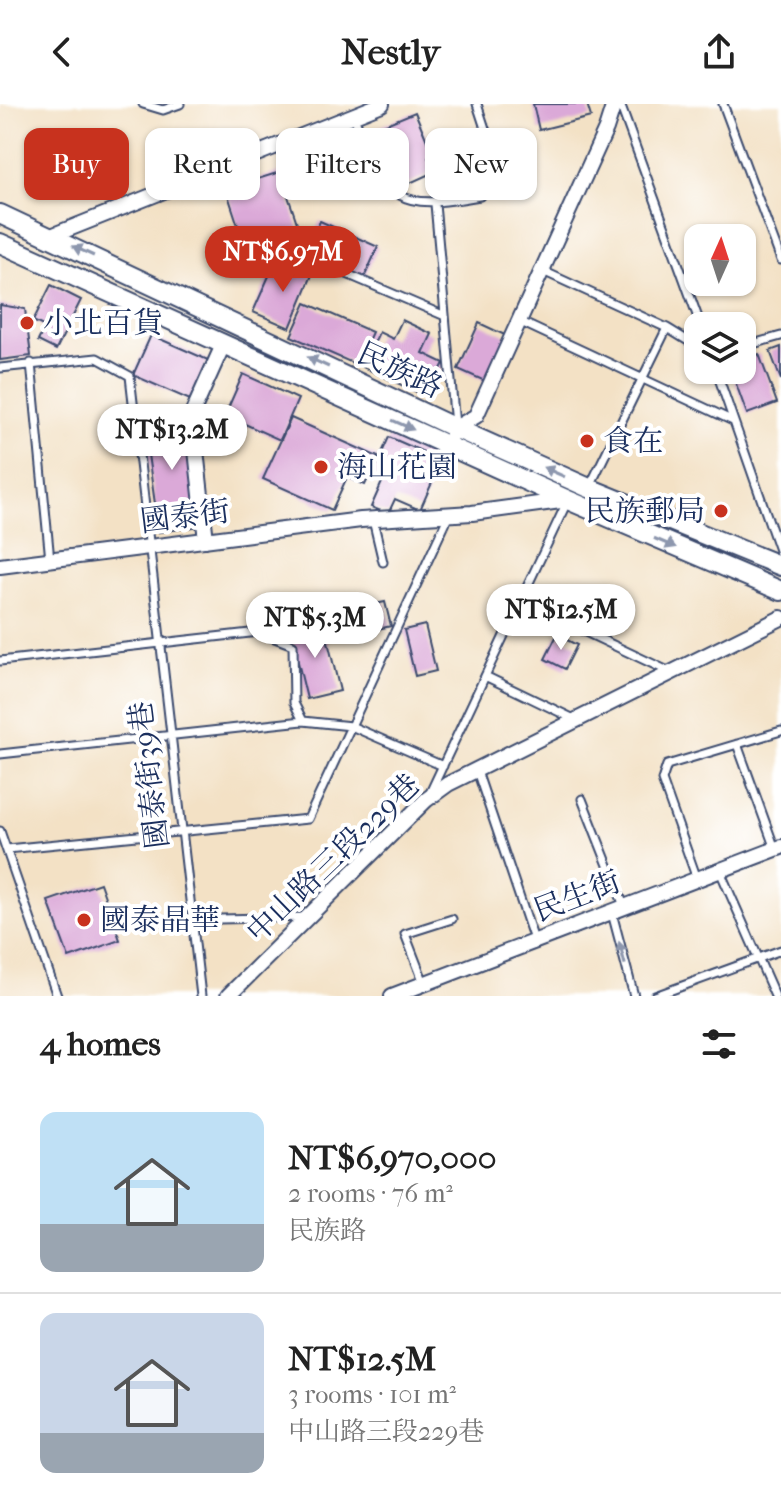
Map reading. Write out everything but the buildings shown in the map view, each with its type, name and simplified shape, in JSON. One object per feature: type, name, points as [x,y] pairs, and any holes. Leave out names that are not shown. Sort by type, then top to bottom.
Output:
[{"type":"main road","name":"民族路","points":[[0,214],[455,428],[589,488],[781,566]]},
{"type":"main road","name":"民族路","points":[[0,243],[568,500],[781,591]]},
{"type":"street","points":[[51,236],[382,104]]},
{"type":"street","points":[[447,445],[455,428],[476,416],[543,271],[614,104]]},
{"type":"street","points":[[206,540],[192,414],[223,345]]},
{"type":"street","name":"國泰街","points":[[0,566],[373,520],[568,500]]},
{"type":"street","name":"中山路三段229巷","points":[[228,996],[426,800],[477,769],[574,719],[673,674],[781,618]]},
{"type":"street","name":"民生街","points":[[392,996],[778,848]]},
{"type":"lane","points":[[143,104],[163,110],[180,104]]},
{"type":"lane","points":[[353,115],[383,183],[407,200],[435,204],[480,196],[474,151],[492,150],[477,104]]},
{"type":"lane","points":[[620,104],[696,312]]},
{"type":"lane","points":[[723,104],[781,260]]},
{"type":"lane","points":[[435,204],[455,428]]},
{"type":"lane","points":[[321,263],[445,316]]},
{"type":"lane","points":[[543,271],[684,338]]},
{"type":"lane","points":[[519,321],[733,421]]},
{"type":"lane","points":[[589,488],[667,328]]},
{"type":"lane","points":[[756,343],[781,336]]},
{"type":"lane","name":"國泰街39巷","points":[[31,363],[97,358],[130,376],[201,996]]},
{"type":"lane","points":[[0,368],[31,363],[50,560]]},
{"type":"lane","points":[[721,384],[781,556]]},
{"type":"lane","points":[[426,800],[568,500]]},
{"type":"lane","points":[[7,849],[308,819],[450,514]]},
{"type":"lane","points":[[373,520],[383,562]]},
{"type":"lane","points":[[520,601],[673,674]]},
{"type":"lane","points":[[0,661],[259,632],[293,645],[294,703],[303,721]]},
{"type":"lane","points":[[485,676],[574,719]]},
{"type":"lane","points":[[0,754],[303,721],[351,726],[443,766]]},
{"type":"lane","points":[[697,879],[662,780],[667,765],[781,731]]},
{"type":"lane","points":[[737,744],[778,848]]},
{"type":"lane","points":[[477,769],[534,940]]},
{"type":"lane","points":[[582,799],[618,908],[634,996]]},
{"type":"lane","points":[[0,831],[57,996]]},
{"type":"lane","points":[[720,871],[775,996]]},
{"type":"lane","points":[[130,921],[306,917]]},
{"type":"lane","points":[[424,983],[405,934],[452,919]]},
{"type":"lane","points":[[655,996],[781,950]]},
{"type":"place","name":"小北百貨","points":[[27,323]]},
{"type":"place","name":"食在","points":[[587,441]]},
{"type":"place","name":"海山花園","points":[[321,467]]},
{"type":"place","name":"民族郵局","points":[[721,511]]},
{"type":"place","name":"國泰晶華","points":[[84,920]]}]
